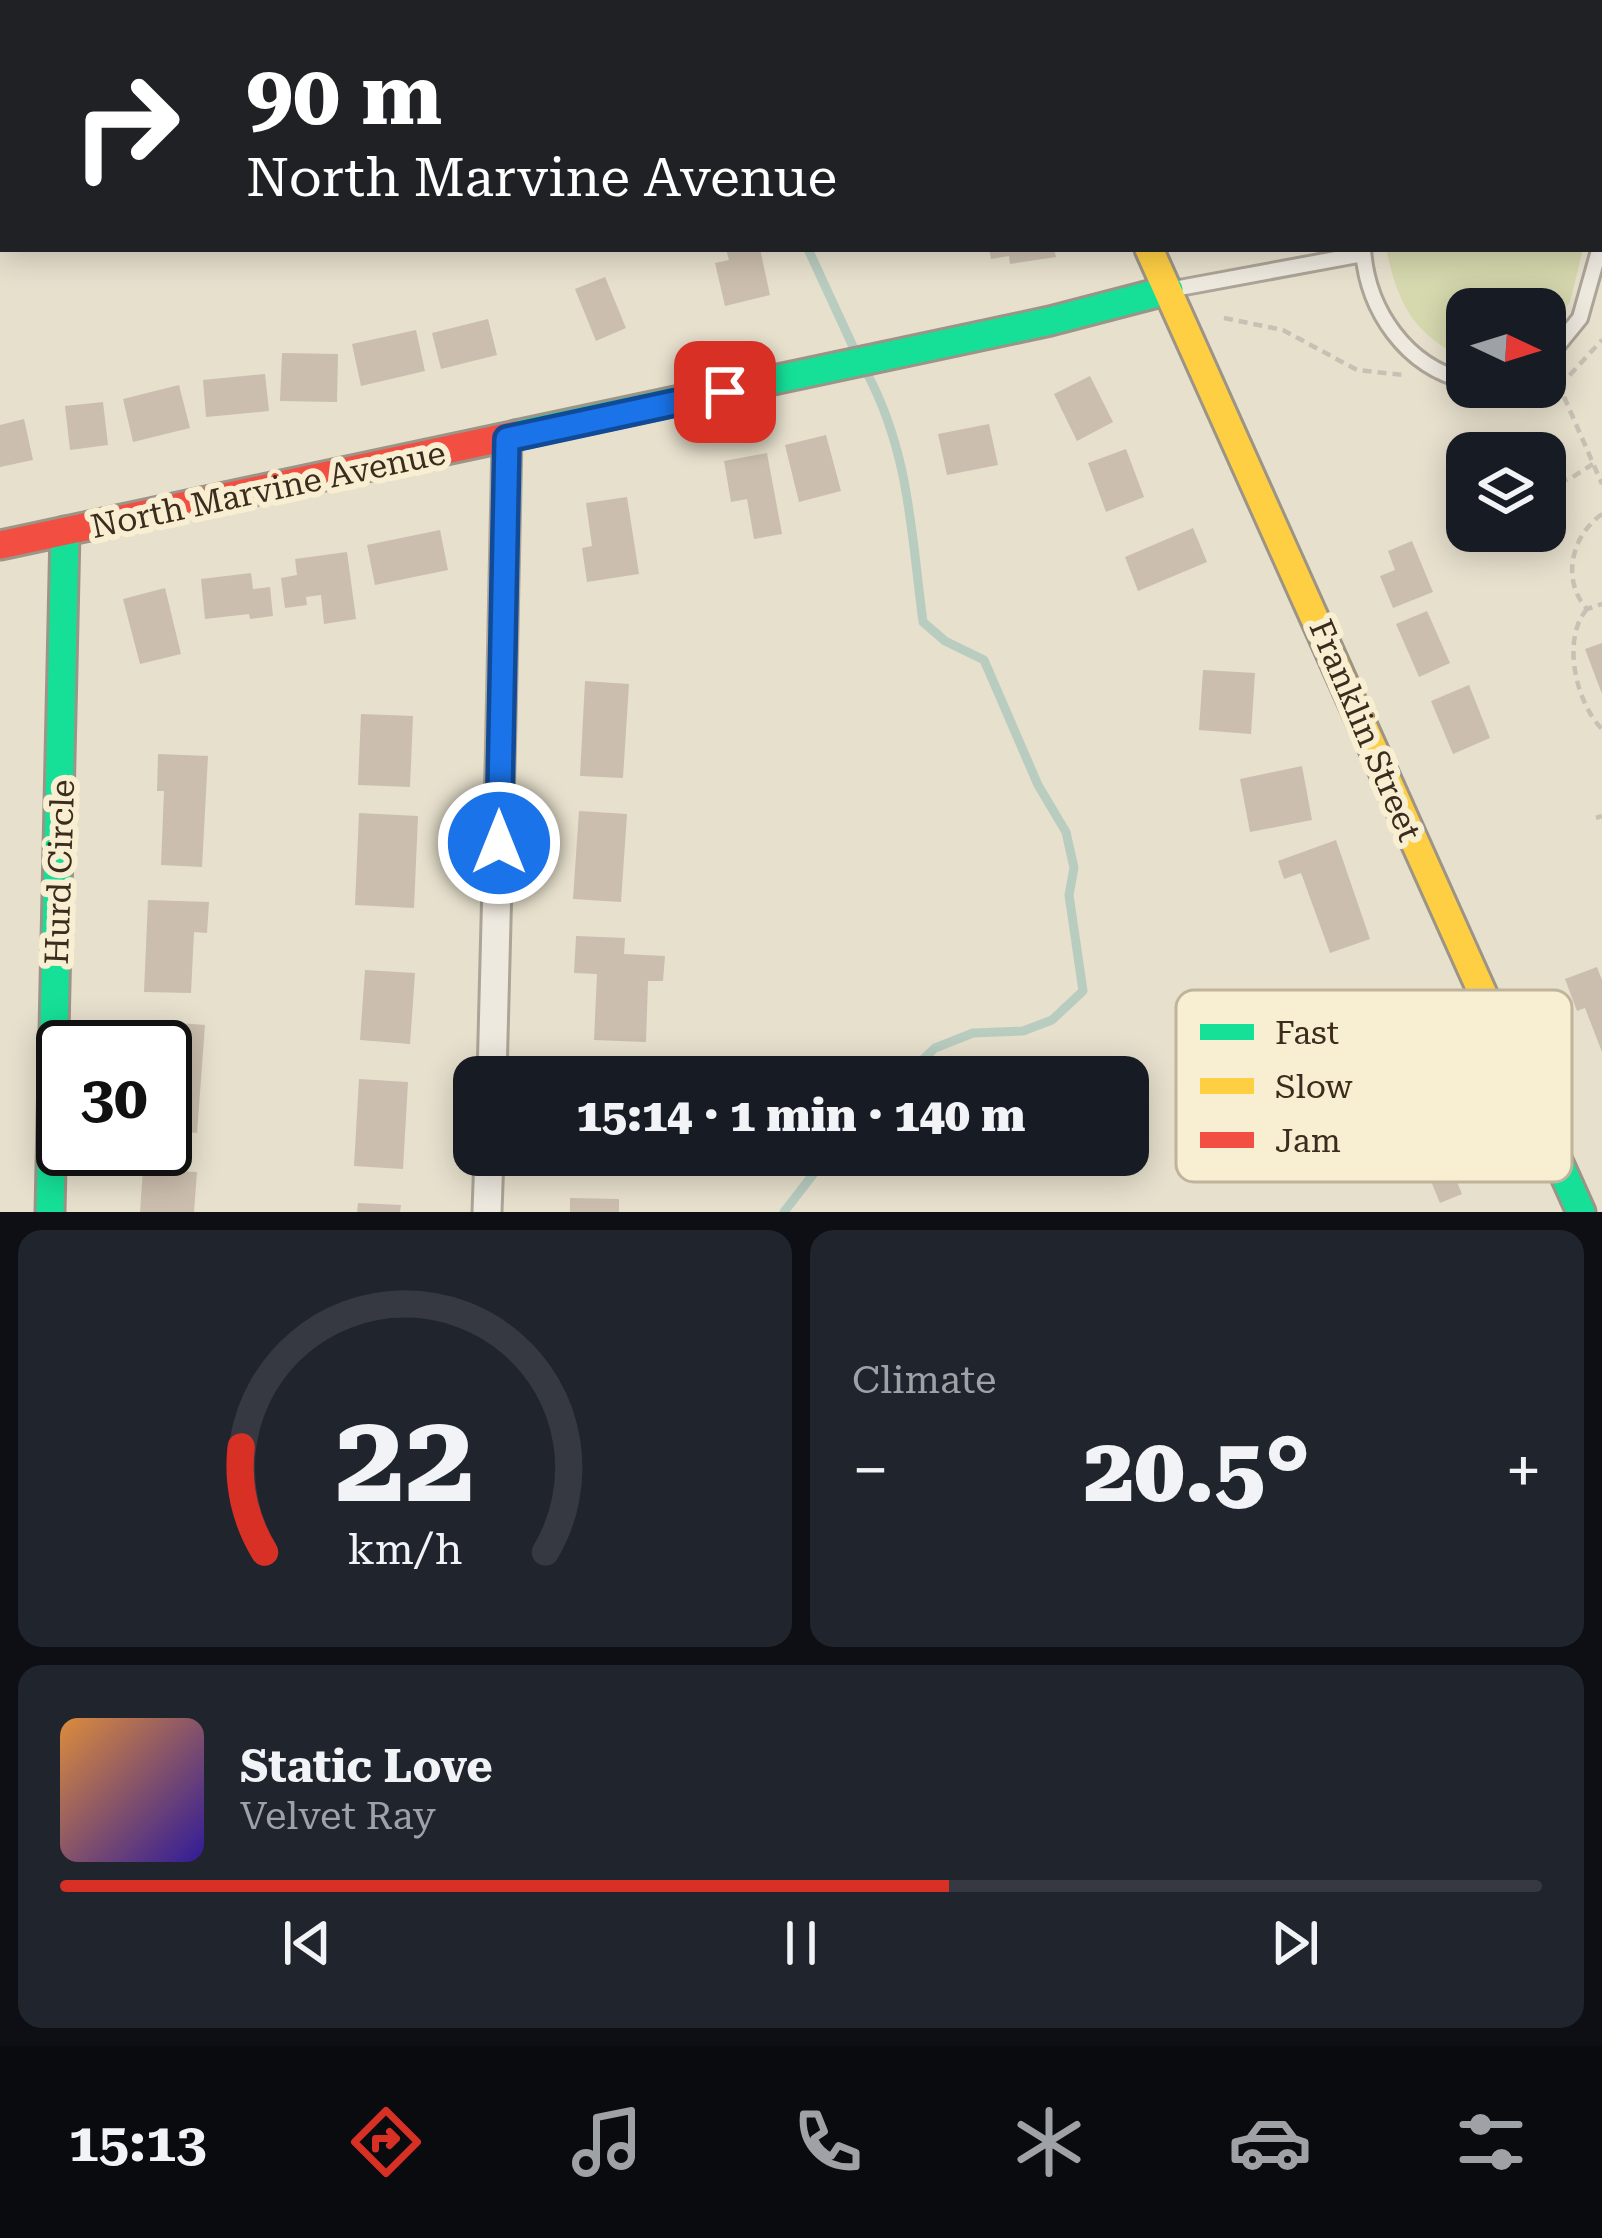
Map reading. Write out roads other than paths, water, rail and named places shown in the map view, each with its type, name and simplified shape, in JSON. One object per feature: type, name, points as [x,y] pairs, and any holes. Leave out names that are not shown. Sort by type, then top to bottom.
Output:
[{"type":"street","name":"Franklin Street","points":[[1150,252],[1310,601],[1479,990]]},
{"type":"street","name":"North Marvine Avenue","points":[[0,545],[1050,321],[1169,290]]},
{"type":"street","points":[[493,1056],[507,439]]},
{"type":"street","name":"Hurd Circle","points":[[50,1212],[65,531]]},
{"type":"street","points":[[487,1212],[488,1176]]},
{"type":"street","name":"Franklin Street","points":[[1568,1182],[1582,1212]]},
{"type":"lane","points":[[1169,290],[1363,252],[1377,307],[1404,346],[1446,374]]},
{"type":"lane","points":[[1566,335],[1580,318],[1599,252]]},
{"type":"waterway","points":[[809,252],[856,353]]},
{"type":"waterway","points":[[867,373],[900,464],[923,622],[945,641],[984,660],[1038,785],[1066,832],[1074,868],[1069,895],[1083,991],[1052,1020],[1023,1031],[973,1033],[926,1056]]},
{"type":"waterway","points":[[784,1212],[812,1176]]}]
